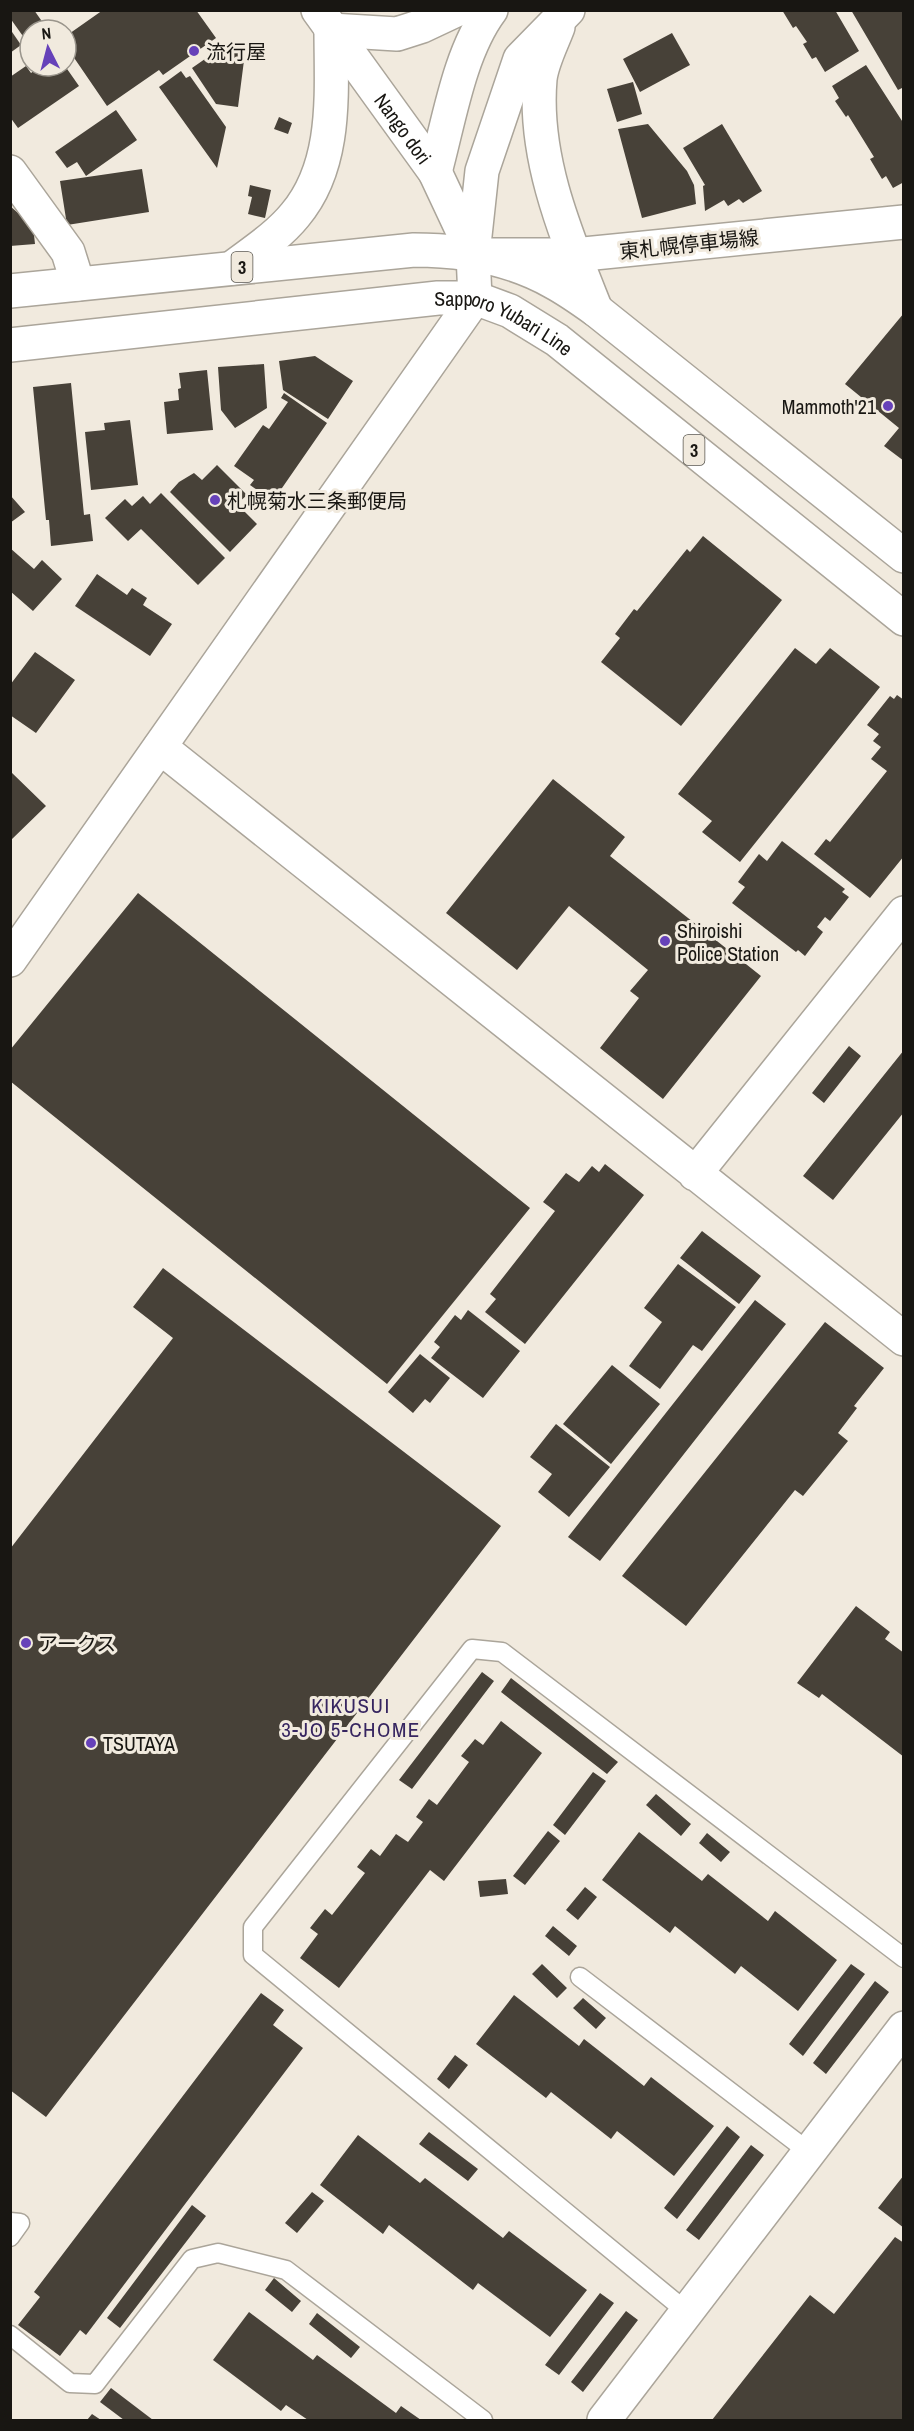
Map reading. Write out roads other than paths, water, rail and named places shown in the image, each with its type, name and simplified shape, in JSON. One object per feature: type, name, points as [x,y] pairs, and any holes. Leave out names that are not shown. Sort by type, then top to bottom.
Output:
[{"type":"street","points":[[232,268],[294,216],[309,196],[318,174],[331,115],[324,20],[397,34],[422,26],[456,10]]},
{"type":"street","points":[[435,172],[463,69],[474,39],[491,10]]},
{"type":"street","points":[[10,960],[475,298],[474,254],[482,171],[520,59],[565,12]]},
{"type":"street","points":[[565,12],[540,77],[540,120],[554,200],[596,310]]},
{"type":"street","name":"Nango dori","points":[[324,20],[435,172],[474,254]]},
{"type":"street","points":[[10,172],[68,252],[78,284]]},
{"type":"street","name":"東札幌停車場線","points":[[474,254],[574,255],[903,222]]},
{"type":"street","name":"3","points":[[10,291],[414,250],[454,250],[514,265],[552,281],[596,310],[903,556]]},
{"type":"street","name":"Sapporo Yubari Line","points":[[10,345],[438,298],[475,298],[510,311],[557,340],[903,620]]},
{"type":"street","points":[[160,747],[903,1339]]},
{"type":"street","points":[[695,1174],[903,913]]},
{"type":"street","points":[[603,2421],[903,2028]]},
{"type":"lane","points":[[687,2312],[253,1955],[253,1927],[472,1649],[502,1652],[903,1958]]},
{"type":"lane","points":[[580,1977],[809,2152]]},
{"type":"lane","points":[[10,2222],[20,2223],[10,2236]]},
{"type":"lane","points":[[10,2335],[70,2383],[95,2384],[192,2259],[218,2253],[286,2270],[483,2421]]},
{"type":"place","name":"流行屋","points":[[194,51]]},
{"type":"place","name":"Mammoth'21","points":[[888,406]]},
{"type":"place","name":"札幌菊水三条郵便局","points":[[215,500]]},
{"type":"place","name":"Shiroishi Police Station","points":[[665,941]]},
{"type":"place","name":"アークス","points":[[26,1643]]},
{"type":"place","name":"TSUTAYA","points":[[91,1743]]},
{"type":"district","name":"KIKUSUI 3-JO 5-CHOME","points":[[351,1717]]}]
